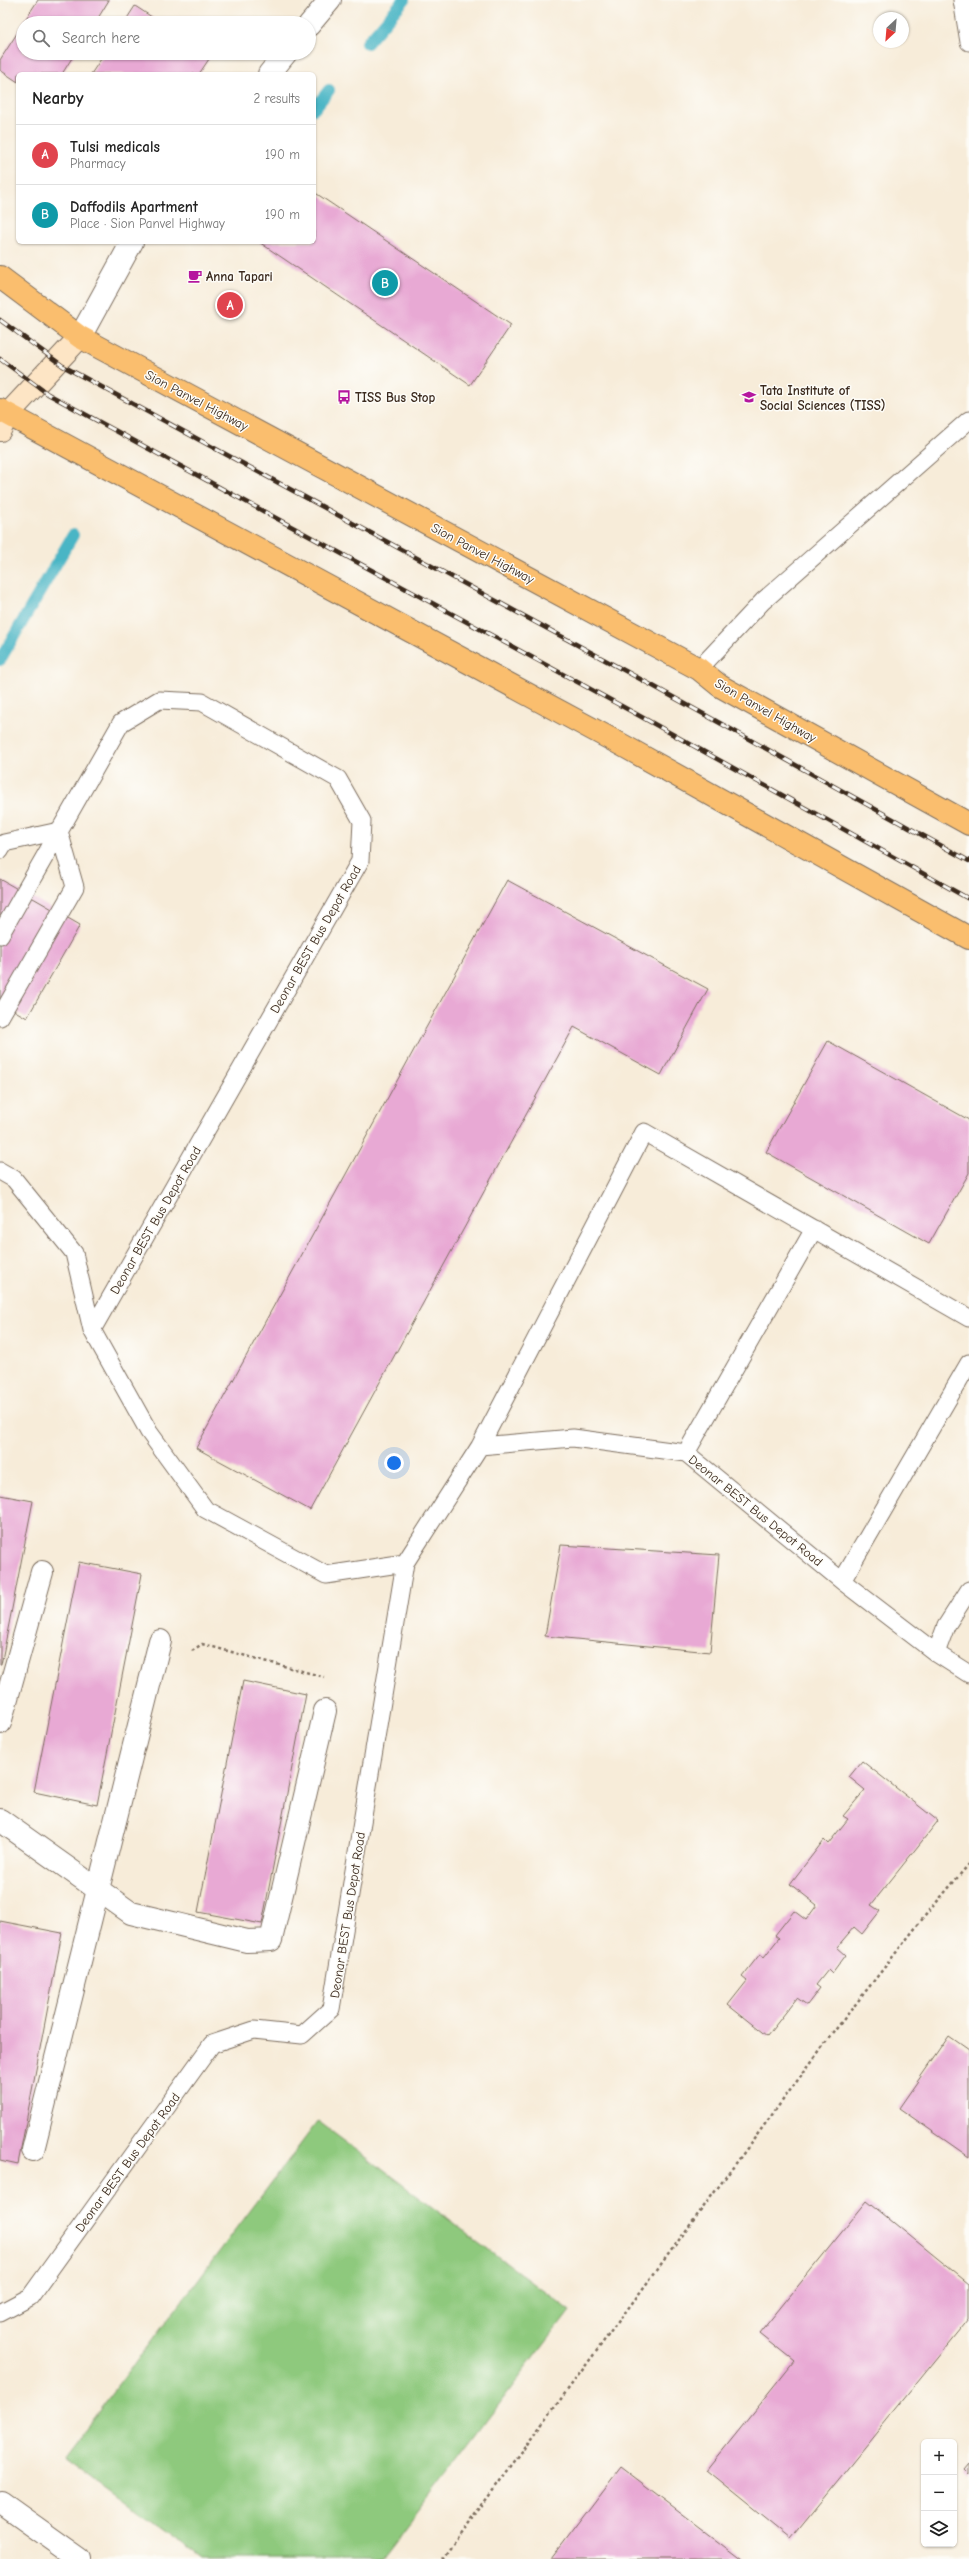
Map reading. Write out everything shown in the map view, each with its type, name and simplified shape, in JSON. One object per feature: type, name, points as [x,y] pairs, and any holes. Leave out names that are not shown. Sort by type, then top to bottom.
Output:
[{"type":"highway","name":"Sion Panvel Highway","points":[[0,277],[80,337],[699,669],[720,686],[969,824]]},
{"type":"highway","points":[[3,418],[622,745],[969,938]]},
{"type":"main road","points":[[3,418],[80,337]]},
{"type":"street","points":[[316,17],[330,0]]},
{"type":"street","points":[[271,72],[280,60]]},
{"type":"street","points":[[80,337],[131,244]]},
{"type":"street","points":[[0,1723],[42,1572]]},
{"type":"street","points":[[34,2150],[160,1641]]},
{"type":"street","points":[[0,1820],[132,1912],[247,1941],[271,1940],[325,1711]]},
{"type":"street","points":[[0,2502],[80,2559]]},
{"type":"lane","points":[[962,0],[969,42]]},
{"type":"lane","points":[[699,669],[763,600],[969,420]]},
{"type":"lane","name":"Deonar BEST Bus Depot Road","points":[[0,935],[121,723],[159,700],[202,702],[338,779],[362,821],[360,861],[92,1330]]},
{"type":"lane","points":[[0,850],[4,843],[59,832],[74,887],[0,1017]]},
{"type":"lane","points":[[480,1446],[644,1132],[969,1318]]},
{"type":"lane","points":[[0,1171],[14,1179],[74,1254],[92,1330],[149,1432],[205,1509],[326,1575],[405,1563]]},
{"type":"lane","points":[[686,1453],[814,1229]]},
{"type":"lane","points":[[842,1581],[969,1362]]},
{"type":"lane","name":"Deonar BEST Bus Depot Road","points":[[0,2313],[30,2297],[212,2044],[254,2030],[302,2035],[331,2009],[405,1563],[480,1446],[573,1438],[686,1453],[842,1581],[936,1653],[969,1674]]},
{"type":"lane","points":[[936,1653],[946,1626],[969,1590]]},
{"type":"path","points":[[190,1652],[202,1644],[324,1676],[330,1689],[325,1711]]},
{"type":"path","points":[[442,2559],[829,2038],[924,1917],[969,1864]]},
{"type":"green space","points":[[318,2121],[570,2311],[381,2559],[202,2559],[64,2457]]},
{"type":"building","points":[[38,0],[109,0],[99,16],[28,16]]},
{"type":"building","points":[[135,6],[150,16],[129,16]]},
{"type":"building","points":[[16,35],[16,60],[71,60],[63,72],[16,72],[16,81],[0,70],[0,60]]},
{"type":"building","points":[[100,60],[208,60],[200,72],[92,72]]},
{"type":"building","points":[[316,193],[511,325],[470,385],[262,244],[316,244]]},
{"type":"building","points":[[0,879],[80,925],[27,1018],[0,1002]]},
{"type":"building","points":[[507,880],[708,989],[661,1075],[574,1027],[310,1510],[196,1448]]},
{"type":"building","points":[[828,1041],[969,1120],[969,1173],[929,1244],[766,1152]]},
{"type":"building","points":[[0,1495],[33,1501],[1,1665],[0,1665]]},
{"type":"building","points":[[561,1545],[719,1555],[710,1652],[545,1636]]},
{"type":"building","points":[[79,1562],[142,1574],[97,1805],[34,1792]]},
{"type":"building","points":[[243,1681],[306,1694],[262,1924],[198,1912]]},
{"type":"building","points":[[862,1761],[938,1821],[871,1905],[880,1911],[862,1934],[854,1927],[837,1947],[846,1955],[832,1974],[828,1970],[816,1985],[820,1988],[807,2005],[797,1998],[767,2036],[728,2005],[747,1981],[742,1977],[760,1954],[764,1957],[779,1938],[775,1935],[794,1911],[806,1920],[817,1905],[790,1884],[824,1840],[828,1844],[848,1819],[843,1816],[865,1790],[849,1777]]},
{"type":"building","points":[[0,1921],[62,1933],[18,2164],[0,2160]]},
{"type":"building","points":[[949,2036],[969,2050],[969,2157],[899,2108]]},
{"type":"building","points":[[867,2201],[969,2284],[969,2319],[791,2538],[707,2470],[794,2362],[759,2334]]},
{"type":"building","points":[[969,2464],[969,2475],[964,2470]]},
{"type":"building","points":[[621,2467],[742,2559],[551,2559]]},
{"type":"waterway","points":[[367,43],[404,0]]},
{"type":"waterway","points":[[316,106],[329,90]]},
{"type":"waterway","points":[[0,660],[73,535]]},
{"type":"railway","points":[[0,320],[63,366],[653,686],[969,861]]},
{"type":"railway","points":[[0,359],[48,394],[638,715],[969,899]]},
{"type":"place","name":"Anna Tapari","points":[[195,276]]},
{"type":"place","name":"Daffodils Apartment","points":[[385,283]]},
{"type":"place","name":"Tulsi medicals","points":[[230,305]]},
{"type":"place","name":"TISS Bus Stop","points":[[344,397]]},
{"type":"place","name":"Tata Institute of Social Sciences (TISS)","points":[[749,397]]}]
